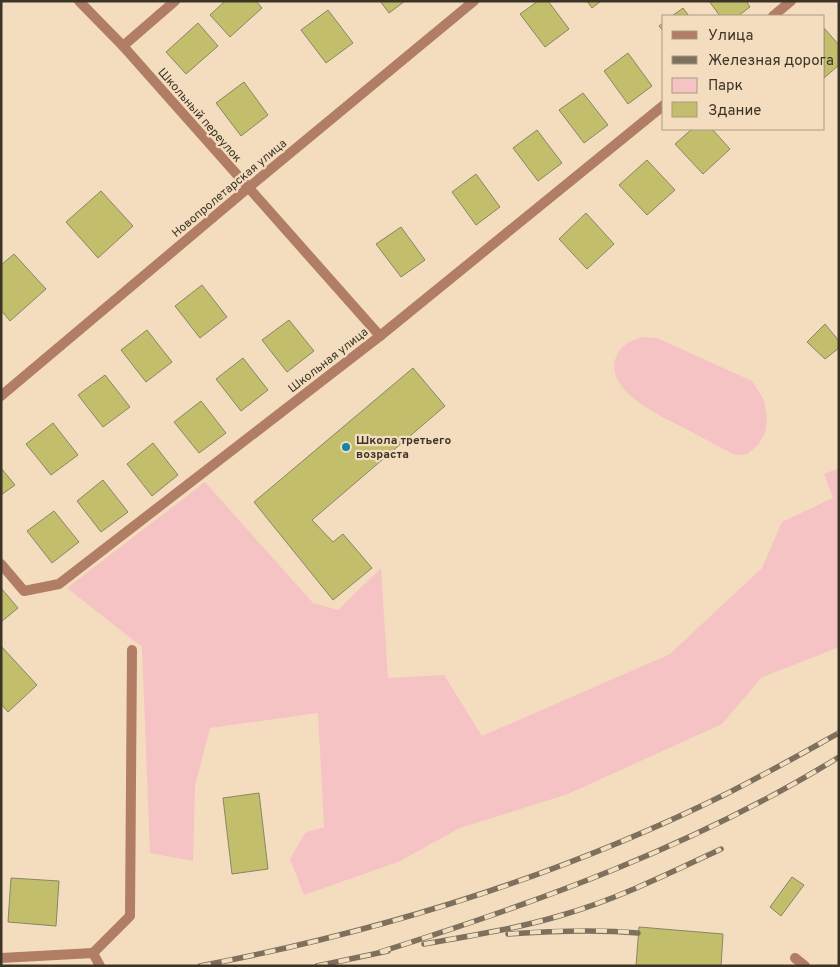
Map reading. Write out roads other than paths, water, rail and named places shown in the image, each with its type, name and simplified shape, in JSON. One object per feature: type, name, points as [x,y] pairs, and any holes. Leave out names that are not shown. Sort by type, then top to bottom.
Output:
[{"type":"street","name":"Школьный переулок","points":[[79,1],[123,46],[380,336]]},
{"type":"street","points":[[123,46],[175,1]]},
{"type":"street","name":"Новопролетарская улица","points":[[1,396],[474,1]]},
{"type":"street","points":[[773,15],[791,1]]},
{"type":"street","name":"Школьная улица","points":[[1,564],[24,591],[59,584],[380,336],[662,107]]},
{"type":"street","points":[[1,958],[92,953],[130,916],[132,650]]},
{"type":"street","points":[[92,953],[100,966]]},
{"type":"street","points":[[795,958],[805,966]]},
{"type":"railway","points":[[200,966],[336,936],[403,918],[534,876],[663,824],[740,787],[839,733]]},
{"type":"railway","points":[[380,952],[499,913],[616,869],[730,818],[785,789],[839,757]]},
{"type":"railway","points":[[424,944],[542,921],[580,910],[641,886],[721,849]]},
{"type":"railway","points":[[508,934],[573,931],[638,933]]},
{"type":"railway","points":[[317,966],[388,951]]},
{"type":"place","name":"Школа третьего возраста","points":[[346,447]]}]
